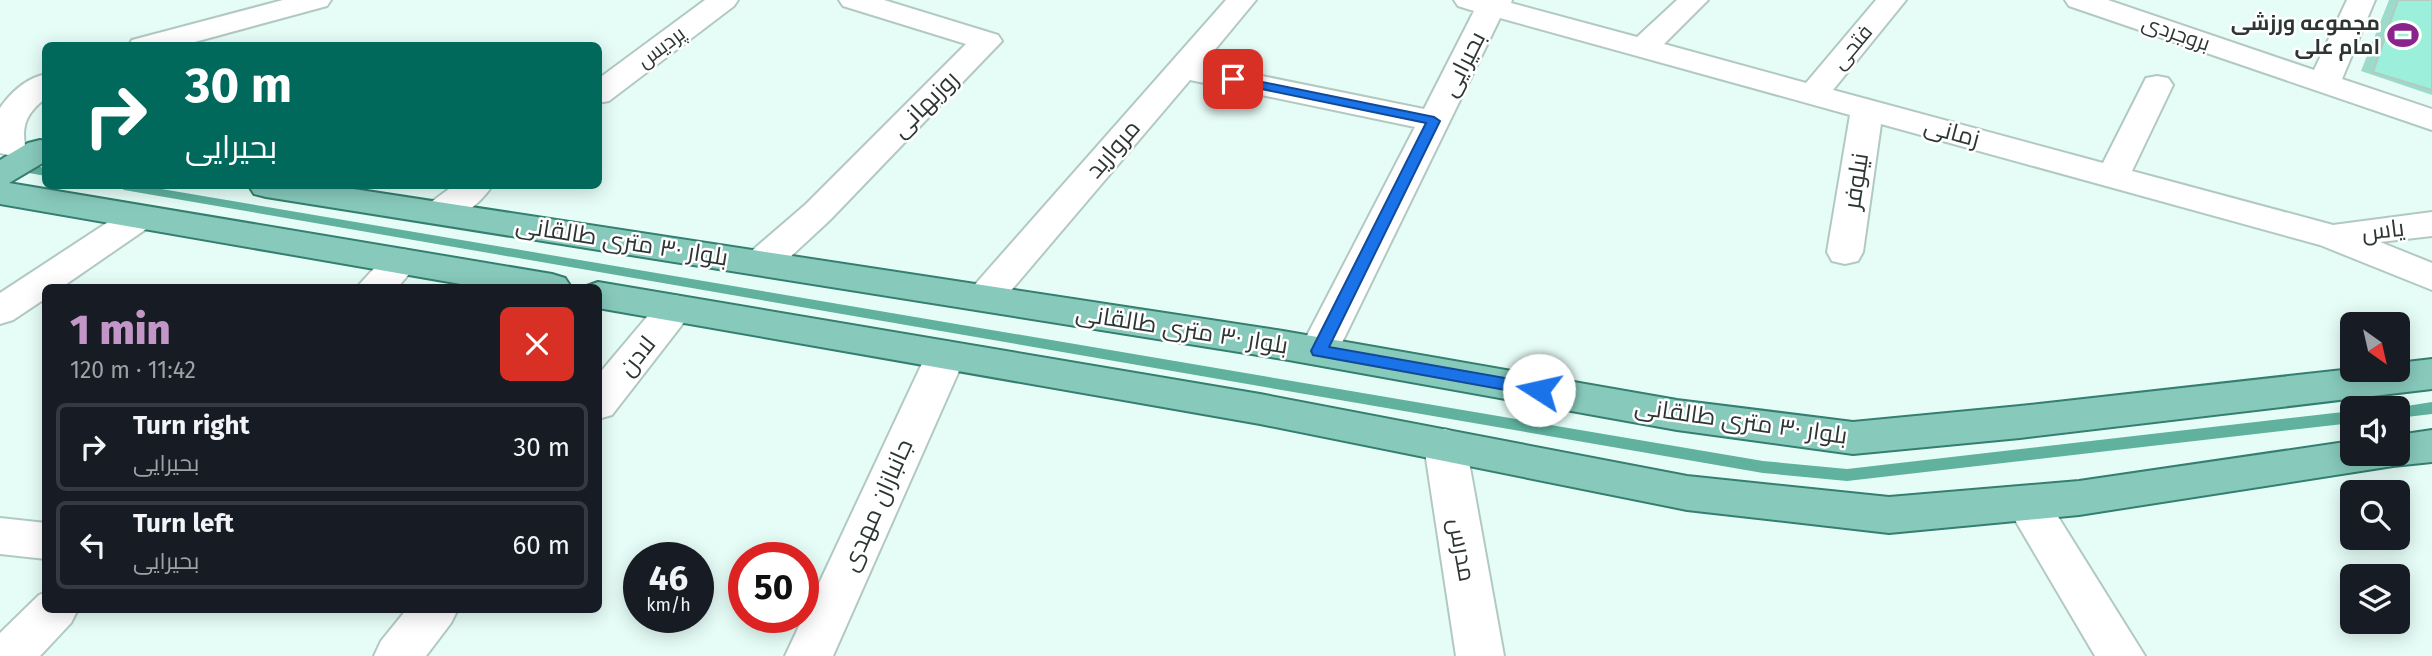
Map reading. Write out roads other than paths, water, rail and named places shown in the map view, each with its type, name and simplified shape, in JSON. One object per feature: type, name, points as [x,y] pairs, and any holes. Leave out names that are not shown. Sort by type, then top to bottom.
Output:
[{"type":"main road","name":"بلوار ۳۰ متری طالقانی","points":[[285,189],[1319,351],[1677,415],[1853,438],[2020,422],[2432,374]]},
{"type":"main road","points":[[0,192],[535,284]]},
{"type":"main road","points":[[602,296],[1259,409],[1687,493],[1889,515],[2079,498],[2340,459]]},
{"type":"main road","points":[[2410,449],[2432,446]]},
{"type":"street","points":[[158,42],[317,0]]},
{"type":"street","name":"پردیس","points":[[602,91],[724,0]]},
{"type":"street","name":"روزبهانی","points":[[761,263],[818,212],[987,41],[853,0]]},
{"type":"street","name":"مروارید","points":[[984,298],[1242,0]]},
{"type":"street","points":[[1643,48],[1694,0]]},
{"type":"street","name":"فتحی","points":[[1813,94],[1892,0]]},
{"type":"street","name":"بروجردی","points":[[2079,0],[2432,120]]},
{"type":"street","points":[[2324,83],[2361,0]]},
{"type":"street","name":"بحیرایی","points":[[1319,351],[1434,121],[1486,2]]},
{"type":"street","name":"زمانی","points":[[1486,2],[1643,48],[2333,237],[2432,276]]},
{"type":"street","name":"بحیرایی","points":[[1182,69],[1434,121]]},
{"type":"street","points":[[0,83],[42,72]]},
{"type":"street","points":[[2113,176],[2158,85]]},
{"type":"street","points":[[19,153],[5,133],[8,120],[17,106],[42,86]]},
{"type":"street","name":"نیلوفر","points":[[1845,253],[1867,109]]},
{"type":"street","points":[[439,213],[471,189]]},
{"type":"street","points":[[0,311],[141,217]]},
{"type":"street","name":"یاس","points":[[2333,237],[2432,224]]},
{"type":"street","points":[[379,284],[402,261]]},
{"type":"street","name":"لادن","points":[[602,399],[675,308]]},
{"type":"street","name":"جانبازان مهدی","points":[[809,656],[946,355]]},
{"type":"street","name":"مدرس","points":[[1445,445],[1480,656]]},
{"type":"street","points":[[2027,503],[2122,656]]},
{"type":"street","points":[[0,536],[42,541]]},
{"type":"street","points":[[9,656],[51,613]]},
{"type":"street","points":[[398,656],[432,613]]},
{"type":"waterway","points":[[0,164],[42,171]]},
{"type":"waterway","points":[[141,189],[1763,467],[1847,475],[2340,418]]},
{"type":"waterway","points":[[2410,411],[2432,408]]},
{"type":"place","name":"مجموعه ورزشی امام علی","points":[[2403,35]]}]
